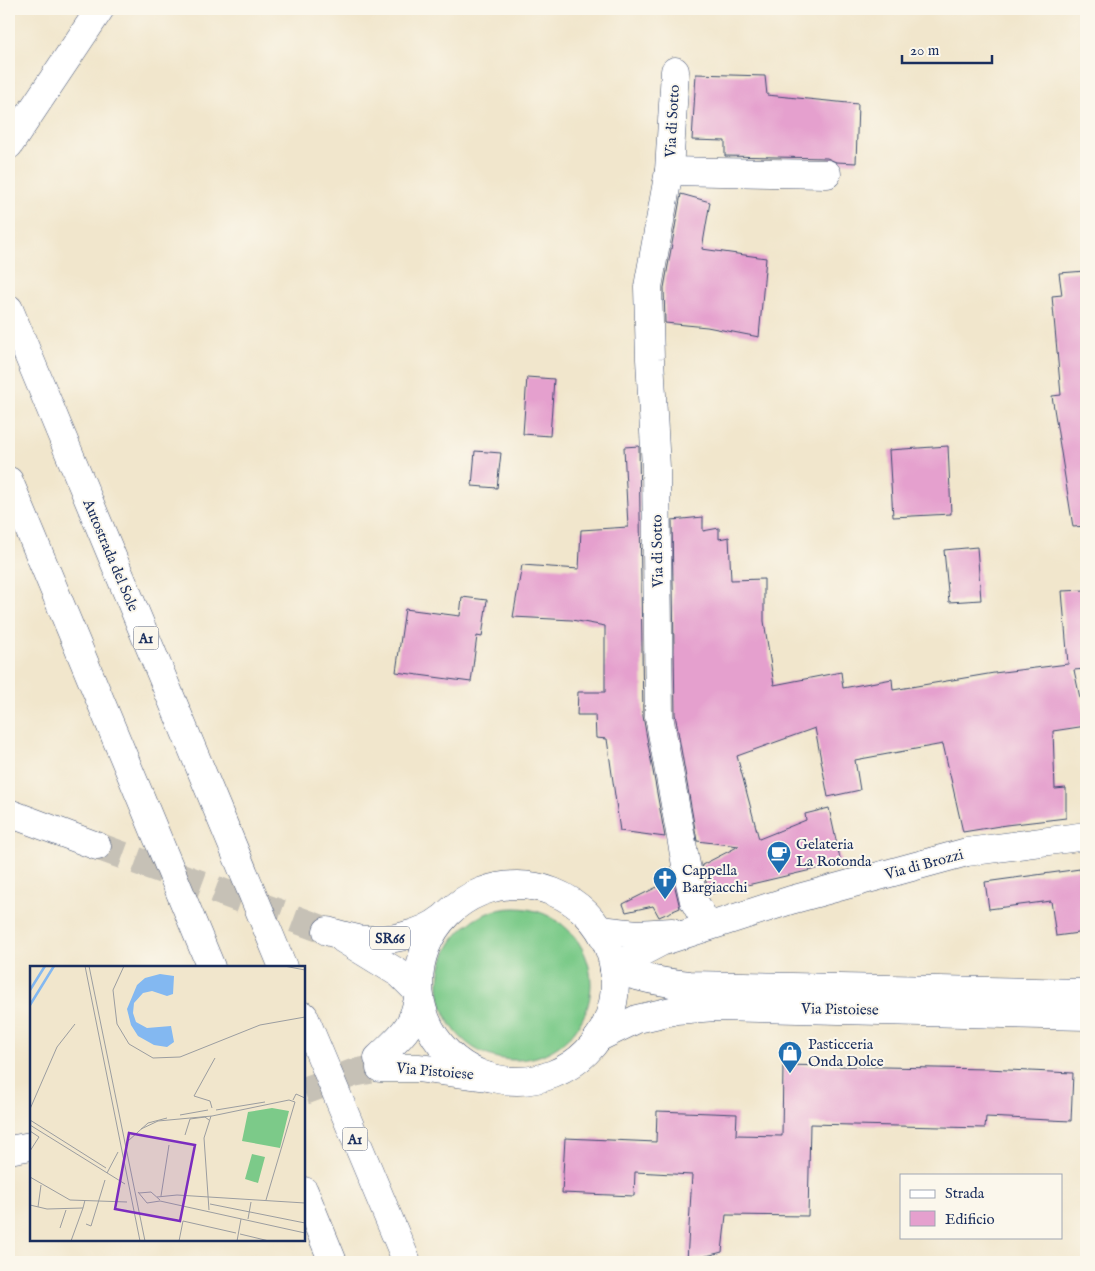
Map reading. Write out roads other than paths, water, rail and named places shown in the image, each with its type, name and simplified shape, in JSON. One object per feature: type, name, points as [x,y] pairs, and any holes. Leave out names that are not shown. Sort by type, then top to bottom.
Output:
[{"type":"main road","points":[[9,144],[100,9]]},
{"type":"main road","name":"Via di Sotto","points":[[675,71],[669,171],[648,287],[656,468],[659,716],[694,901],[708,926]]},
{"type":"main road","name":"Via di Sotto","points":[[669,171],[827,174]]},
{"type":"main road","name":"Autostrada del Sole","points":[[9,308],[283,966]]},
{"type":"main road","points":[[9,481],[211,966]]},
{"type":"main road","points":[[9,813],[97,846]]},
{"type":"main road","name":"Via di Brozzi","points":[[614,969],[661,942],[792,900],[966,852],[1086,836]]},
{"type":"main road","name":"Via Pistoiese","points":[[520,885],[535,887],[565,898],[578,906],[600,930],[609,948],[614,969],[613,1005],[607,1022],[598,1038],[589,1050],[577,1060],[550,1075],[520,1081],[379,1063],[405,1032],[417,1008],[420,968],[427,944],[436,928],[448,913],[474,895],[504,886],[520,885]]},
{"type":"main road","name":"SR66","points":[[419,992],[400,974],[388,966],[362,949],[326,931],[359,939],[394,938],[435,924],[448,913]]},
{"type":"main road","name":"Via di Brozzi","points":[[600,930],[637,934],[665,933],[708,926]]},
{"type":"main road","name":"Via Pistoiese","points":[[614,969],[665,984],[690,986],[1086,993]]},
{"type":"main road","name":"Via Pistoiese","points":[[419,992],[424,1015],[441,1046],[458,1062],[489,1077]]},
{"type":"main road","name":"Via Pistoiese","points":[[598,1038],[637,1019],[676,1010],[715,1006],[1086,1016]]},
{"type":"main road","name":"A1","points":[[305,1018],[406,1262]]},
{"type":"main road","points":[[9,1150],[30,1146]]},
{"type":"main road","points":[[305,1193],[333,1262]]},
{"type":"tunnel","points":[[97,846],[325,930]]},
{"type":"tunnel","points":[[305,1091],[353,1073],[380,1068]]},
{"type":"place","name":"Gelateria La Rotonda","points":[[779,874]]},
{"type":"place","name":"Cappella Bargiacchi","points":[[665,900]]},
{"type":"place","name":"Pasticceria Onda Dolce","points":[[790,1074]]}]
